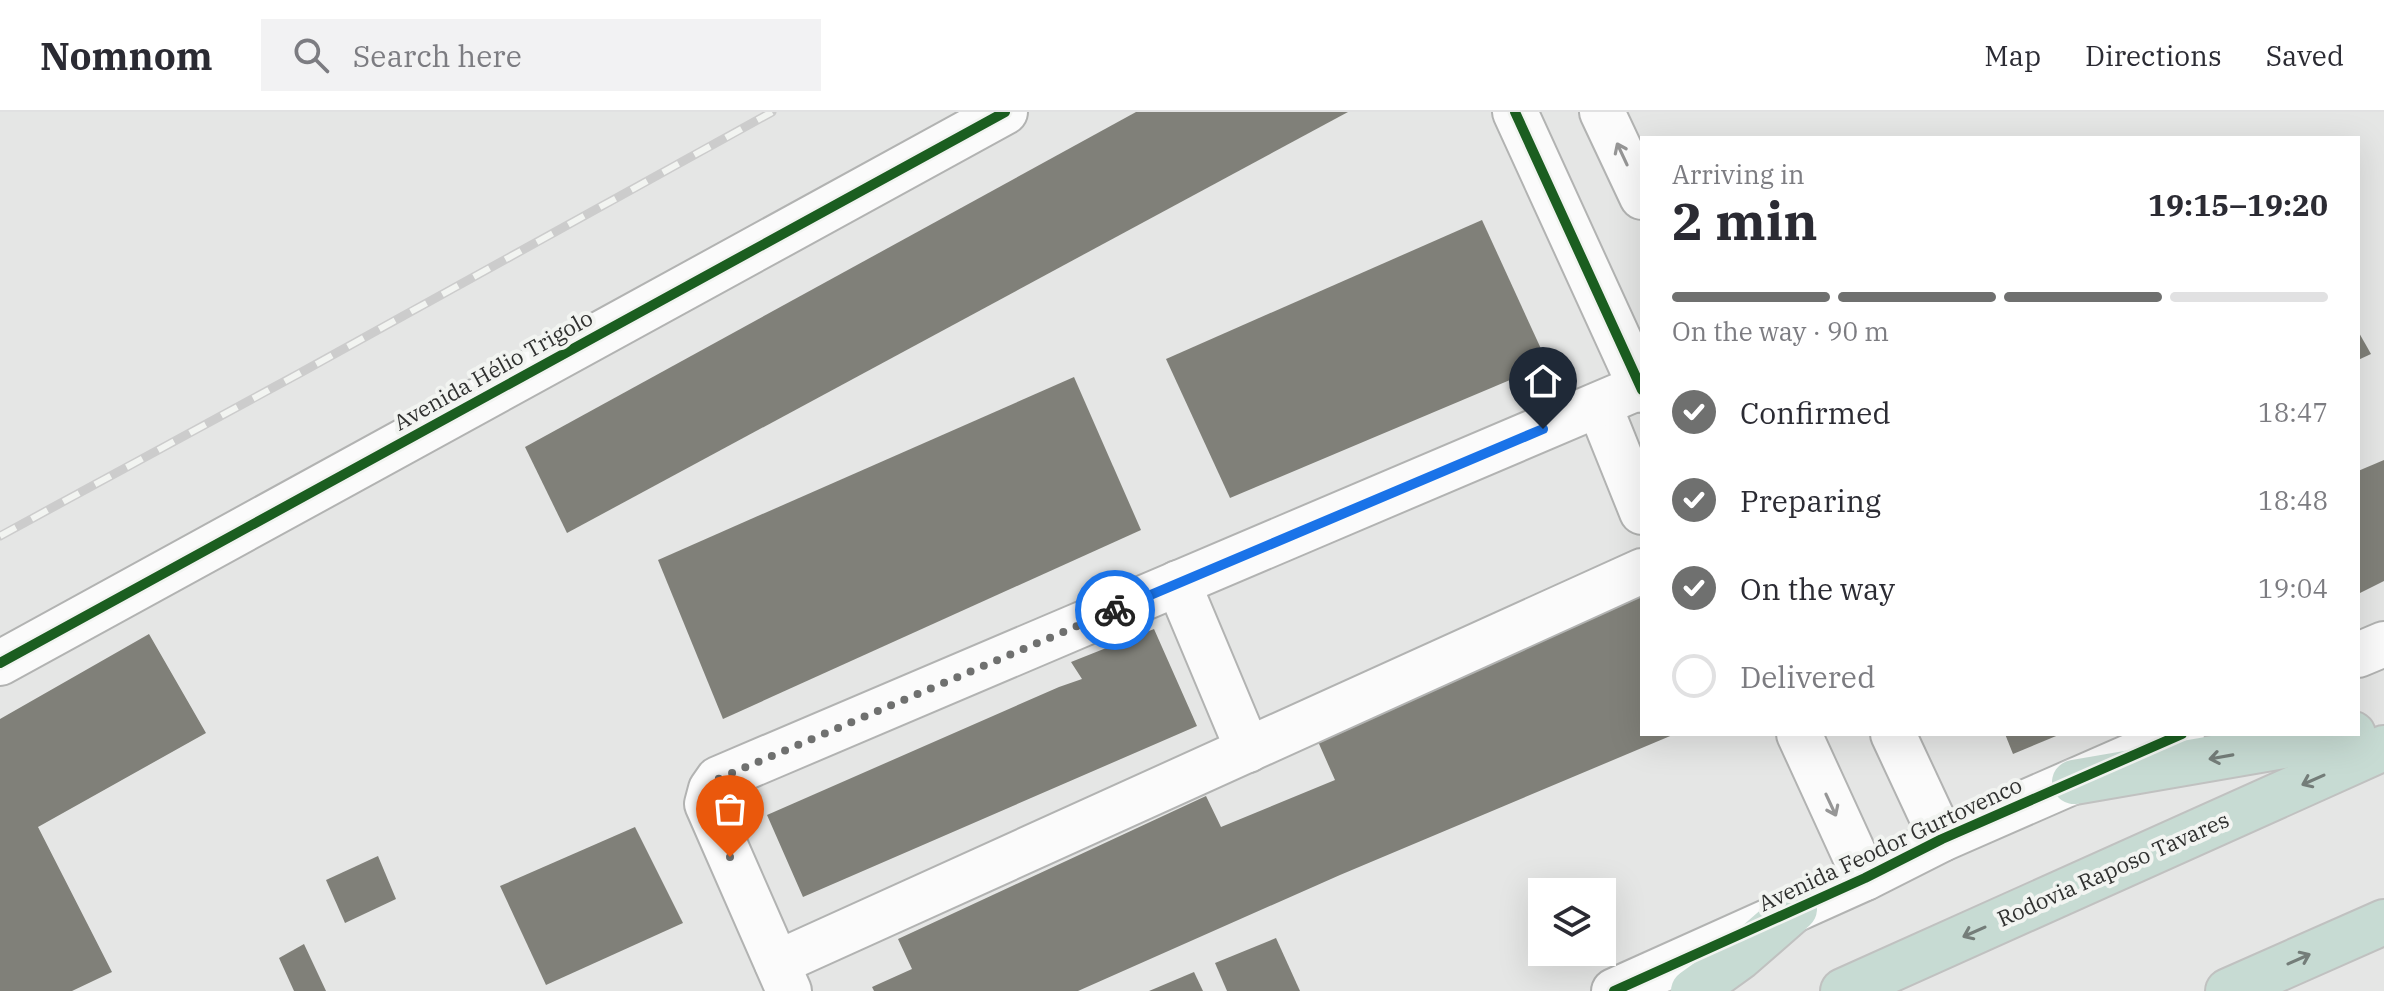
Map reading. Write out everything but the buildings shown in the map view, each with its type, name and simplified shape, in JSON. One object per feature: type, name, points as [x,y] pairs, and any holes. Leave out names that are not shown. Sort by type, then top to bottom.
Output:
[{"type":"highway","points":[[2360,733],[2384,729]]},
{"type":"highway","points":[[2074,782],[2344,736]]},
{"type":"highway","name":"Rodovia Raposo Tavares","points":[[1843,991],[2384,748]]},
{"type":"highway","points":[[1693,991],[1740,957],[1795,909]]},
{"type":"highway","points":[[2228,991],[2384,922]]},
{"type":"street","name":"Avenida Hélio Trigolo","points":[[0,663],[1005,112]]},
{"type":"street","points":[[1515,112],[1640,386]]},
{"type":"street","points":[[1602,112],[1640,193]]},
{"type":"street","points":[[1640,388],[718,779],[707,804],[783,977],[1248,750],[1640,572]]},
{"type":"street","points":[[1599,405],[1640,507]]},
{"type":"street","points":[[1178,583],[1248,750]]},
{"type":"street","points":[[2360,654],[2384,644]]},
{"type":"street","points":[[1800,736],[1865,878]]},
{"type":"street","points":[[1894,736],[1942,839]]},
{"type":"street","name":"Avenida Feodor Gurtovenco","points":[[1614,991],[1865,878],[1942,839],[2178,736]]},
{"type":"railway","points":[[0,536],[772,112]]},
{"type":"cycle path","points":[[0,663],[1005,112]]},
{"type":"cycle path","points":[[1515,112],[1640,386]]},
{"type":"cycle path","points":[[1614,991],[1865,878],[1942,839],[2177,736]]},
{"type":"way so far","points":[[730,857],[707,804],[718,779],[1115,610]]},
{"type":"route","points":[[1115,610],[1543,429]]}]
